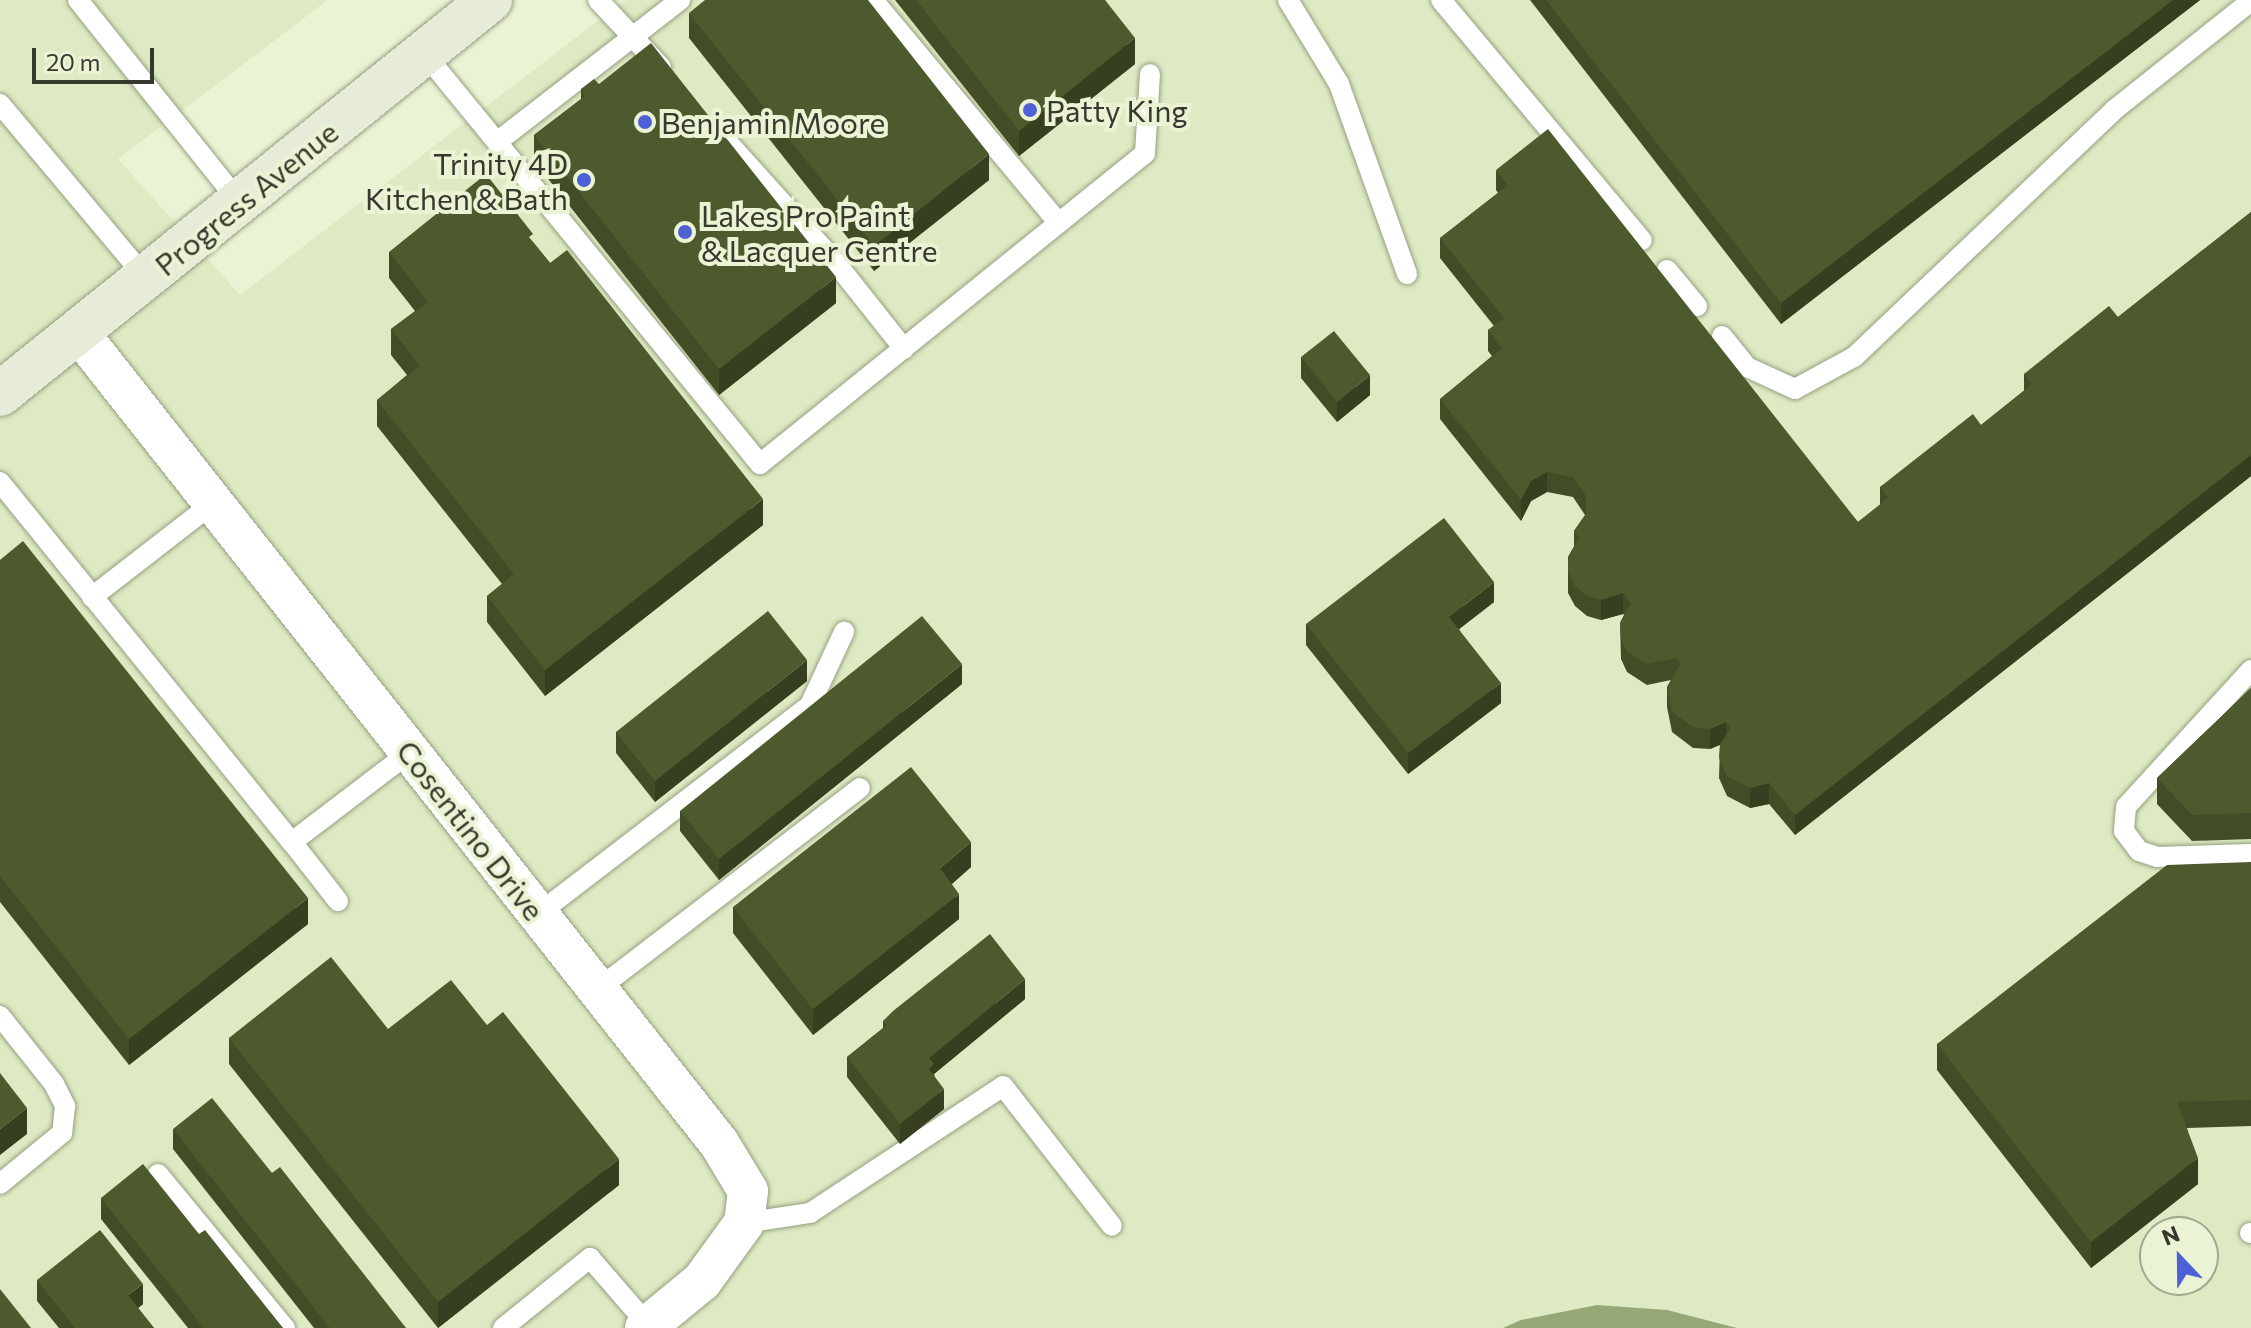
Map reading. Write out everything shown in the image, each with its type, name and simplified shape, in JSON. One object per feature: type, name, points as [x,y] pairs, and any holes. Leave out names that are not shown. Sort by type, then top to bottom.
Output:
[{"type":"main road","name":"Progress Avenue","points":[[0,394],[490,0]]},
{"type":"street","name":"Cosentino Drive","points":[[79,333],[719,1143],[748,1191],[744,1223]]},
{"type":"street","points":[[646,1327],[702,1281],[744,1223]]},
{"type":"lane","points":[[78,0],[240,203]]},
{"type":"lane","points":[[598,0],[675,83]]},
{"type":"lane","points":[[497,142],[680,0]]},
{"type":"lane","points":[[873,0],[1059,223]]},
{"type":"lane","points":[[1288,0],[1339,84],[1407,274]]},
{"type":"lane","points":[[1441,0],[1642,240]]},
{"type":"lane","points":[[1722,336],[1747,367],[1795,389],[1854,357],[2114,110],[2251,1]]},
{"type":"lane","points":[[424,53],[760,464],[1145,153],[1150,74]]},
{"type":"lane","points":[[0,104],[146,278]]},
{"type":"lane","points":[[706,118],[832,258],[904,349]]},
{"type":"lane","points":[[1667,270],[1697,306]]},
{"type":"lane","points":[[0,482],[338,901]]},
{"type":"lane","points":[[92,597],[213,503]]},
{"type":"lane","points":[[538,914],[810,705],[844,632]]},
{"type":"lane","points":[[2251,670],[2126,807],[2124,831],[2139,851],[2157,857],[2251,854]]},
{"type":"lane","points":[[292,842],[410,752]]},
{"type":"lane","points":[[598,989],[860,788]]},
{"type":"lane","points":[[0,1016],[54,1084],[65,1106],[62,1133],[0,1184]]},
{"type":"lane","points":[[744,1223],[810,1213],[1003,1086],[1112,1226]]},
{"type":"lane","points":[[158,1174],[285,1328]]},
{"type":"lane","points":[[503,1328],[590,1258],[646,1327]]},
{"type":"shaded area","points":[[0,0],[328,0],[118,159],[240,295],[625,0],[2251,0],[2251,1328],[0,1328]]},
{"type":"shaded area","points":[[1597,1305],[1667,1310],[1737,1328],[1503,1328],[1521,1320]]},
{"type":"building","points":[[705,0],[868,0],[989,154],[874,246],[689,13]]},
{"type":"building","name":"Patty King","points":[[916,0],[1105,0],[1135,38],[1019,131]]},
{"type":"building","points":[[1546,0],[2173,0],[1781,303]]},
{"type":"building","name":"Lakes Pro Paint & Lacquer Centre","points":[[651,43],[836,277],[719,369],[534,135],[585,96],[581,89],[594,79],[599,84]]},
{"type":"building","points":[[1548,129],[1858,522],[1888,498],[1880,487],[1973,414],[1981,425],[2032,384],[2024,374],[2109,306],[2118,317],[2251,212],[2251,455],[1795,815],[1769,783],[1750,788],[1727,776],[1719,758],[1720,744],[1731,728],[1726,722],[1710,729],[1693,727],[1672,712],[1667,687],[1680,664],[1676,658],[1647,664],[1627,652],[1621,638],[1620,623],[1631,603],[1623,593],[1601,600],[1587,596],[1575,586],[1568,572],[1568,557],[1579,537],[1574,531],[1586,514],[1586,496],[1573,477],[1547,472],[1531,481],[1521,500],[1440,399],[1502,349],[1488,330],[1504,318],[1440,238],[1508,185],[1496,170]]},
{"type":"building","points":[[486,174],[533,234],[529,237],[550,263],[567,250],[763,499],[545,670],[487,596],[514,574],[377,400],[420,366],[391,329],[428,302],[389,252]]},
{"type":"building","points":[[1334,331],[1370,375],[1337,402],[1301,357]]},
{"type":"building","points":[[1444,518],[1494,582],[1449,617],[1501,683],[1408,753],[1306,624]]},
{"type":"building","points":[[23,541],[308,898],[129,1039],[0,876],[0,560]]},
{"type":"building","points":[[768,611],[807,660],[655,781],[616,732]]},
{"type":"building","points":[[922,616],[962,664],[719,859],[680,811]]},
{"type":"building","points":[[2251,688],[2251,813],[2192,815],[2157,778]]},
{"type":"building","points":[[911,767],[971,842],[940,868],[959,894],[813,1009],[733,907]]},
{"type":"building","points":[[2251,862],[2251,1100],[2177,1102],[2198,1158],[2091,1242],[1937,1044],[2167,865]]},
{"type":"building","points":[[990,934],[1025,979],[929,1058],[934,1064],[929,1069],[944,1089],[900,1124],[847,1057],[887,1025],[883,1021],[893,1011]]},
{"type":"building","points":[[331,957],[388,1029],[451,980],[487,1025],[503,1012],[619,1159],[438,1302],[229,1038]]},
{"type":"building","points":[[0,1073],[27,1108],[0,1129]]},
{"type":"building","points":[[212,1098],[272,1173],[280,1167],[406,1328],[330,1328],[173,1129]]},
{"type":"building","points":[[143,1164],[199,1234],[205,1230],[283,1328],[204,1328],[101,1198]]},
{"type":"building","points":[[100,1230],[143,1284],[128,1295],[154,1328],[75,1328],[37,1280]]},
{"type":"building","points":[[0,1289],[31,1328],[0,1328]]},
{"type":"place","name":"Patty King","points":[[1030,110]]},
{"type":"place","name":"Benjamin Moore","points":[[645,122]]},
{"type":"place","name":"Trinity 4D Kitchen & Bath","points":[[584,180]]},
{"type":"place","name":"Lakes Pro Paint & Lacquer Centre","points":[[685,232]]}]
